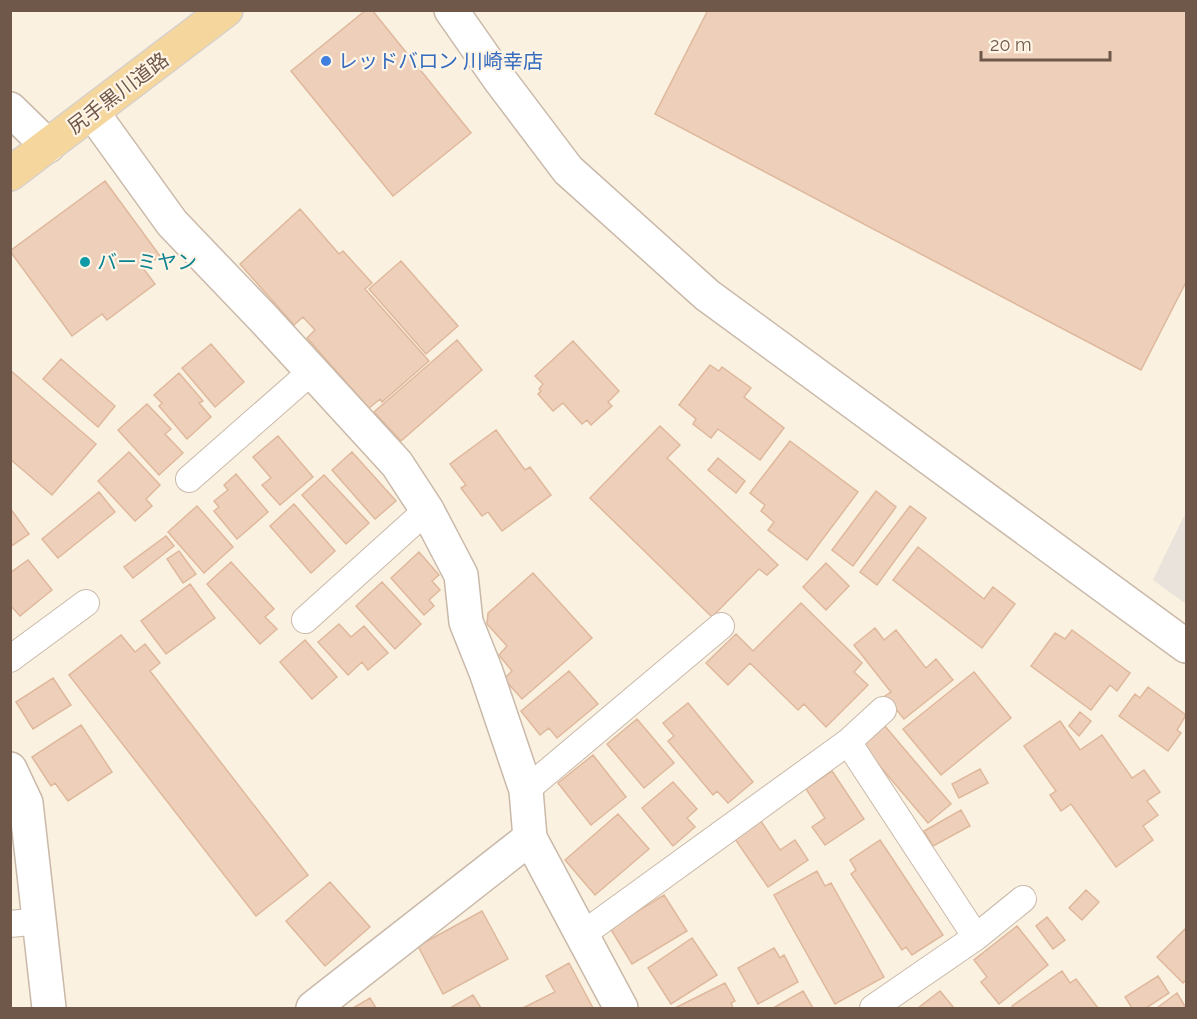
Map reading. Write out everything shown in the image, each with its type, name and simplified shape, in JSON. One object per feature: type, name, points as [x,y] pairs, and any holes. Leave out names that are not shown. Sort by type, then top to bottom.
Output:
[{"type":"main road","name":"尻手黒川道路","points":[[10,174],[226,10]]},
{"type":"street","points":[[451,10],[568,170],[707,295],[1186,646]]},
{"type":"street","points":[[10,109],[48,146]]},
{"type":"street","points":[[92,112],[172,223],[397,464],[427,510],[461,575],[466,622],[486,672],[526,790],[530,838],[621,1008]]},
{"type":"street","points":[[10,769],[26,803],[25,922],[49,1008]]},
{"type":"street","points":[[313,1008],[530,838]]},
{"type":"lane","points":[[189,479],[312,371]]},
{"type":"lane","points":[[305,620],[427,510]]},
{"type":"lane","points":[[10,659],[86,603]]},
{"type":"lane","points":[[526,790],[721,626]]},
{"type":"lane","points":[[583,934],[848,742],[883,711]]},
{"type":"lane","points":[[848,742],[976,937]]},
{"type":"lane","points":[[873,1008],[976,937],[1023,899]]},
{"type":"shaded area","points":[[1186,512],[1186,604],[1153,580]]},
{"type":"building","points":[[366,10],[372,10],[471,133],[393,196],[291,71]]},
{"type":"building","points":[[708,10],[1186,10],[1186,282],[1141,370],[655,114]]},
{"type":"building","name":"バーミヤン","points":[[105,181],[160,256],[143,268],[155,284],[107,320],[102,314],[72,336],[10,251]]},
{"type":"building","points":[[300,209],[339,254],[343,251],[372,283],[365,289],[429,361],[382,402],[380,399],[369,408],[307,338],[315,330],[303,317],[294,325],[240,264]]},
{"type":"building","points":[[401,261],[458,326],[426,354],[369,289]]},
{"type":"building","points":[[457,340],[482,370],[401,441],[374,412]]},
{"type":"building","points":[[573,341],[619,391],[608,402],[612,406],[591,425],[587,420],[582,424],[563,403],[553,411],[538,394],[543,384],[535,376]]},
{"type":"building","points":[[211,344],[244,382],[215,407],[182,368]]},
{"type":"building","points":[[61,359],[115,406],[98,427],[43,379]]},
{"type":"building","points":[[710,365],[719,371],[722,367],[751,388],[744,397],[784,428],[760,460],[718,429],[711,438],[693,424],[696,419],[679,405]]},
{"type":"building","points":[[10,370],[96,444],[52,495],[10,459]]},
{"type":"building","points":[[179,373],[203,401],[199,403],[211,417],[187,439],[159,406],[162,403],[154,395]]},
{"type":"building","points":[[147,404],[171,429],[165,434],[183,453],[159,475],[118,430]]},
{"type":"building","points":[[660,426],[680,445],[667,458],[778,565],[767,575],[759,569],[712,617],[590,498]]},
{"type":"building","points":[[496,430],[525,470],[530,467],[551,495],[502,531],[488,512],[482,516],[461,488],[466,485],[450,464]]},
{"type":"building","points":[[278,436],[313,477],[280,505],[262,485],[271,478],[253,457]]},
{"type":"building","points":[[790,441],[858,492],[807,560],[768,530],[774,522],[761,511],[765,505],[750,493]]},
{"type":"building","points":[[129,452],[160,485],[146,499],[152,506],[135,521],[98,481]]},
{"type":"building","points":[[352,452],[396,501],[375,519],[332,470]]},
{"type":"building","points":[[718,458],[745,481],[736,493],[708,470]]},
{"type":"building","points":[[236,474],[268,512],[237,539],[214,511],[219,507],[214,501],[228,490],[224,485]]},
{"type":"building","points":[[324,475],[369,523],[346,544],[302,495]]},
{"type":"building","points":[[876,491],[896,507],[853,566],[832,550]]},
{"type":"building","points":[[99,492],[115,512],[58,558],[42,539]]},
{"type":"building","points":[[294,504],[335,551],[311,573],[270,526]]},
{"type":"building","points":[[197,506],[233,547],[204,573],[168,532]]},
{"type":"building","points":[[910,506],[926,518],[877,585],[860,572]]},
{"type":"building","points":[[10,508],[29,534],[10,547]]},
{"type":"building","points":[[166,536],[174,546],[133,578],[124,567]]},
{"type":"building","points":[[918,547],[984,599],[993,587],[1015,604],[982,648],[893,580]]},
{"type":"building","points":[[179,551],[196,574],[183,583],[167,559]]},
{"type":"building","points":[[419,552],[439,575],[432,581],[440,590],[429,600],[434,606],[424,615],[391,578]]},
{"type":"building","points":[[28,560],[52,590],[20,616],[10,605],[10,573]]},
{"type":"building","points":[[231,562],[274,609],[265,617],[277,629],[260,644],[207,584]]},
{"type":"building","points":[[826,563],[849,586],[826,610],[803,587]]},
{"type":"building","points":[[533,573],[592,638],[522,699],[504,679],[512,671],[499,655],[507,646],[487,624],[488,613]]},
{"type":"building","points":[[382,582],[421,624],[395,649],[356,606]]},
{"type":"building","points":[[190,584],[215,618],[166,654],[141,621]]},
{"type":"building","points":[[801,603],[862,663],[854,672],[868,685],[826,727],[804,704],[798,710],[750,663],[728,685],[706,663],[736,634],[753,651]]},
{"type":"building","points":[[339,624],[351,637],[364,626],[388,653],[368,670],[362,662],[348,675],[318,642]]},
{"type":"building","points":[[875,628],[884,640],[896,630],[926,668],[936,659],[953,680],[904,719],[885,696],[891,692],[854,645]]},
{"type":"building","points":[[1072,630],[1130,673],[1117,691],[1110,685],[1091,710],[1031,666],[1055,633],[1065,639]]},
{"type":"building","points":[[121,635],[135,652],[145,644],[160,663],[150,671],[308,875],[256,916],[69,675]]},
{"type":"building","points":[[305,640],[337,677],[312,699],[280,662]]},
{"type":"building","points":[[569,671],[598,704],[557,738],[549,728],[540,735],[521,711]]},
{"type":"building","points":[[974,672],[1011,718],[941,775],[903,729]]},
{"type":"building","points":[[53,678],[71,705],[33,729],[16,702]]},
{"type":"building","points":[[1148,687],[1186,715],[1177,730],[1181,733],[1168,751],[1119,716],[1135,694],[1140,698]]},
{"type":"building","points":[[688,703],[753,782],[728,803],[717,791],[713,795],[668,741],[674,736],[663,723]]},
{"type":"building","points":[[1080,712],[1091,721],[1079,736],[1069,726]]},
{"type":"building","points":[[637,719],[674,763],[644,788],[607,744]]},
{"type":"building","points":[[1060,721],[1080,750],[1102,735],[1132,778],[1144,770],[1160,792],[1147,801],[1158,815],[1143,826],[1153,840],[1116,867],[1071,804],[1061,811],[1050,795],[1056,791],[1024,746]]},
{"type":"building","points":[[81,725],[112,772],[68,801],[55,783],[51,786],[32,757]]},
{"type":"building","points":[[884,725],[951,804],[928,823],[862,745]]},
{"type":"building","points":[[593,755],[626,797],[591,825],[558,783]]},
{"type":"building","points":[[980,769],[988,783],[959,798],[952,784]]},
{"type":"building","points":[[832,771],[864,819],[825,845],[812,827],[825,818],[806,789]]},
{"type":"building","points":[[673,782],[697,809],[687,818],[695,827],[673,846],[642,808]]},
{"type":"building","points":[[961,810],[970,826],[933,846],[924,831]]},
{"type":"building","points":[[618,814],[649,849],[595,895],[565,860]]},
{"type":"building","points":[[761,821],[780,850],[795,840],[808,860],[768,887],[735,839]]},
{"type":"building","points":[[880,840],[943,935],[912,955],[906,947],[902,950],[851,874],[856,870],[850,860]]},
{"type":"building","points":[[817,871],[825,886],[831,883],[884,977],[835,1004],[774,895]]},
{"type":"building","points":[[330,882],[370,927],[325,966],[286,921]]},
{"type":"building","points":[[1086,890],[1099,902],[1082,920],[1069,908]]},
{"type":"building","points":[[664,895],[687,931],[632,964],[610,928]]},
{"type":"building","points":[[482,911],[508,959],[443,994],[418,946]]},
{"type":"building","points":[[1047,917],[1065,940],[1053,949],[1036,926]]},
{"type":"building","points":[[1017,926],[1048,965],[999,1004],[981,982],[987,977],[974,960]]},
{"type":"building","points":[[1186,928],[1186,980],[1183,983],[1157,957]]},
{"type":"building","points":[[692,938],[717,975],[671,1004],[648,968]]},
{"type":"building","points":[[774,948],[780,958],[784,955],[798,982],[758,1004],[738,968]]},
{"type":"building","points":[[569,963],[593,1008],[523,1008],[555,992],[546,976]]},
{"type":"building","points":[[1062,971],[1070,983],[1076,979],[1098,1008],[1014,1008],[1012,1006]]},
{"type":"building","points":[[1158,976],[1169,993],[1146,1008],[1132,1008],[1125,997]]},
{"type":"building","points":[[725,983],[735,1001],[731,1003],[733,1008],[675,1008]]},
{"type":"building","points":[[803,991],[813,1008],[773,1008]]},
{"type":"building","points":[[940,991],[954,1008],[918,1008]]},
{"type":"building","points":[[1177,993],[1186,1008],[1157,1008]]},
{"type":"building","points":[[473,995],[481,1008],[450,1008]]},
{"type":"building","points":[[370,998],[376,1008],[353,1008]]},
{"type":"place","name":"レッドバロン 川崎幸店","points":[[326,61]]},
{"type":"place","name":"バーミヤン","points":[[85,262]]}]
